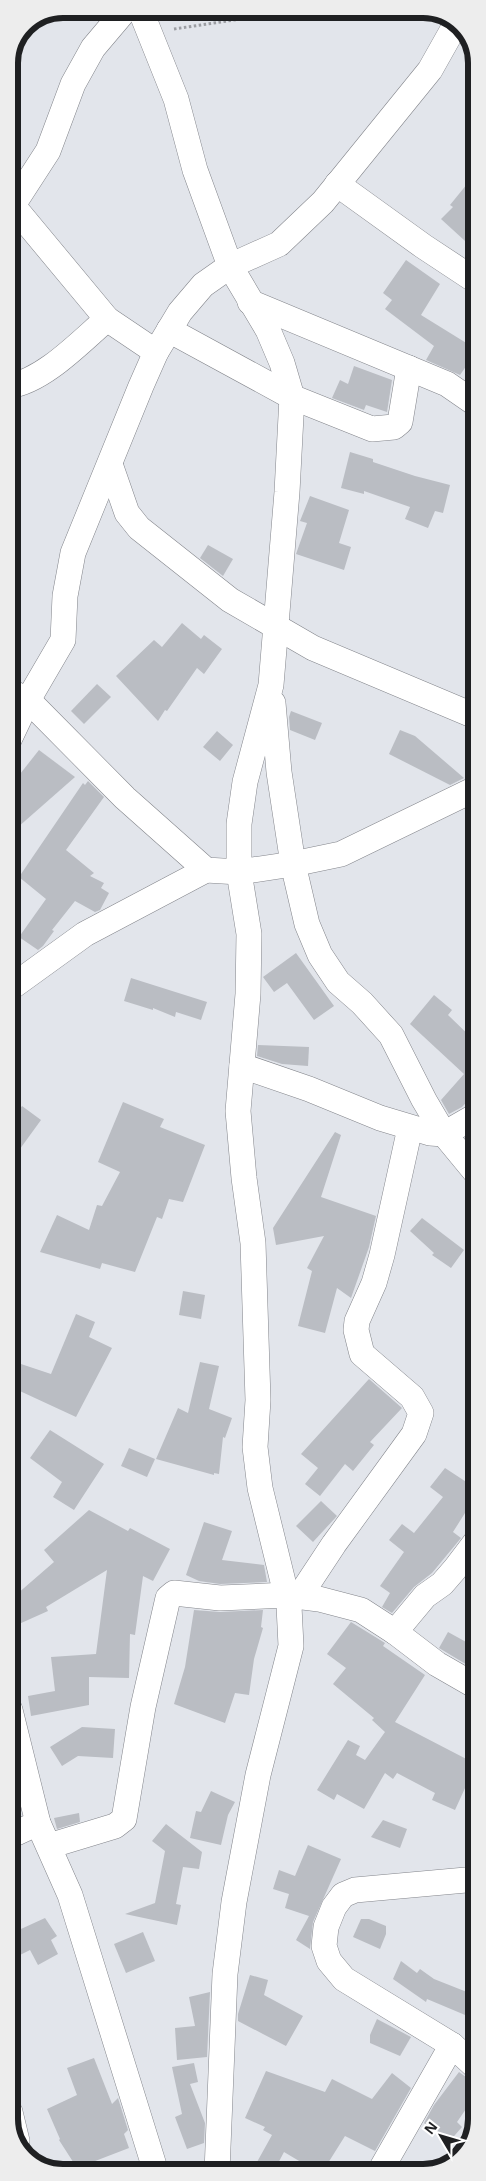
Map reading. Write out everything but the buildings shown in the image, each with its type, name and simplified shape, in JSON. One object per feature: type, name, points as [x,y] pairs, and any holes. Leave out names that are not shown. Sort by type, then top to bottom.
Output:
[{"type":"street","points":[[18,193],[48,151],[73,84],[93,48],[118,18]]},
{"type":"street","points":[[144,18],[176,99],[195,170],[230,266],[272,338],[292,397],[287,492],[271,685],[279,772],[293,864],[307,924],[320,955],[338,982],[362,1003],[391,1035],[424,1100],[444,1134],[468,1163]]},
{"type":"street","points":[[206,870],[124,798],[18,696],[63,640],[65,596],[73,553],[156,352],[180,312],[203,286],[230,266],[279,244],[323,202],[430,70],[452,29]]},
{"type":"street","points":[[337,184],[422,246],[468,276]]},
{"type":"street","points":[[18,211],[107,319],[156,352]]},
{"type":"street","points":[[250,302],[447,384],[468,398]]},
{"type":"street","points":[[18,383],[32,378],[54,364],[107,319]]},
{"type":"street","points":[[169,330],[292,397],[372,429],[394,427],[400,422],[409,368]]},
{"type":"street","points":[[110,464],[128,513],[139,528],[230,600],[313,648],[468,713]]},
{"type":"street","points":[[271,685],[245,782],[239,824],[239,872],[249,934],[248,994],[238,1111],[253,1252],[258,1400],[256,1447],[260,1488],[293,1596]]},
{"type":"street","points":[[18,982],[85,934],[206,870],[239,872],[293,864],[341,854],[468,792]]},
{"type":"street","points":[[242,1066],[282,1078],[380,1118],[430,1133],[444,1134],[468,1120]]},
{"type":"street","points":[[216,2163],[226,1965],[234,1902],[258,1775],[291,1646],[289,1606],[293,1596],[399,1456],[414,1434],[421,1413],[412,1397],[362,1354],[356,1330],[357,1321],[374,1283],[382,1255],[410,1128]]},
{"type":"street","points":[[395,1632],[425,1596],[442,1584],[468,1552]]},
{"type":"street","points":[[49,1846],[115,1826],[124,1818],[143,1707],[170,1594],[241,1599],[293,1596],[319,1599],[361,1610],[395,1632],[437,1664],[468,1682]]},
{"type":"street","points":[[18,1767],[20,1781],[70,1895],[153,2163]]},
{"type":"street","points":[[18,1832],[38,1823]]},
{"type":"street","points":[[468,1880],[355,1890],[343,1895],[334,1907],[326,1927],[324,1946],[328,1961],[344,1979],[452,2045],[468,2060]]},
{"type":"street","points":[[384,2164],[452,2045]]},
{"type":"path","points":[[150,32],[246,18]]}]
